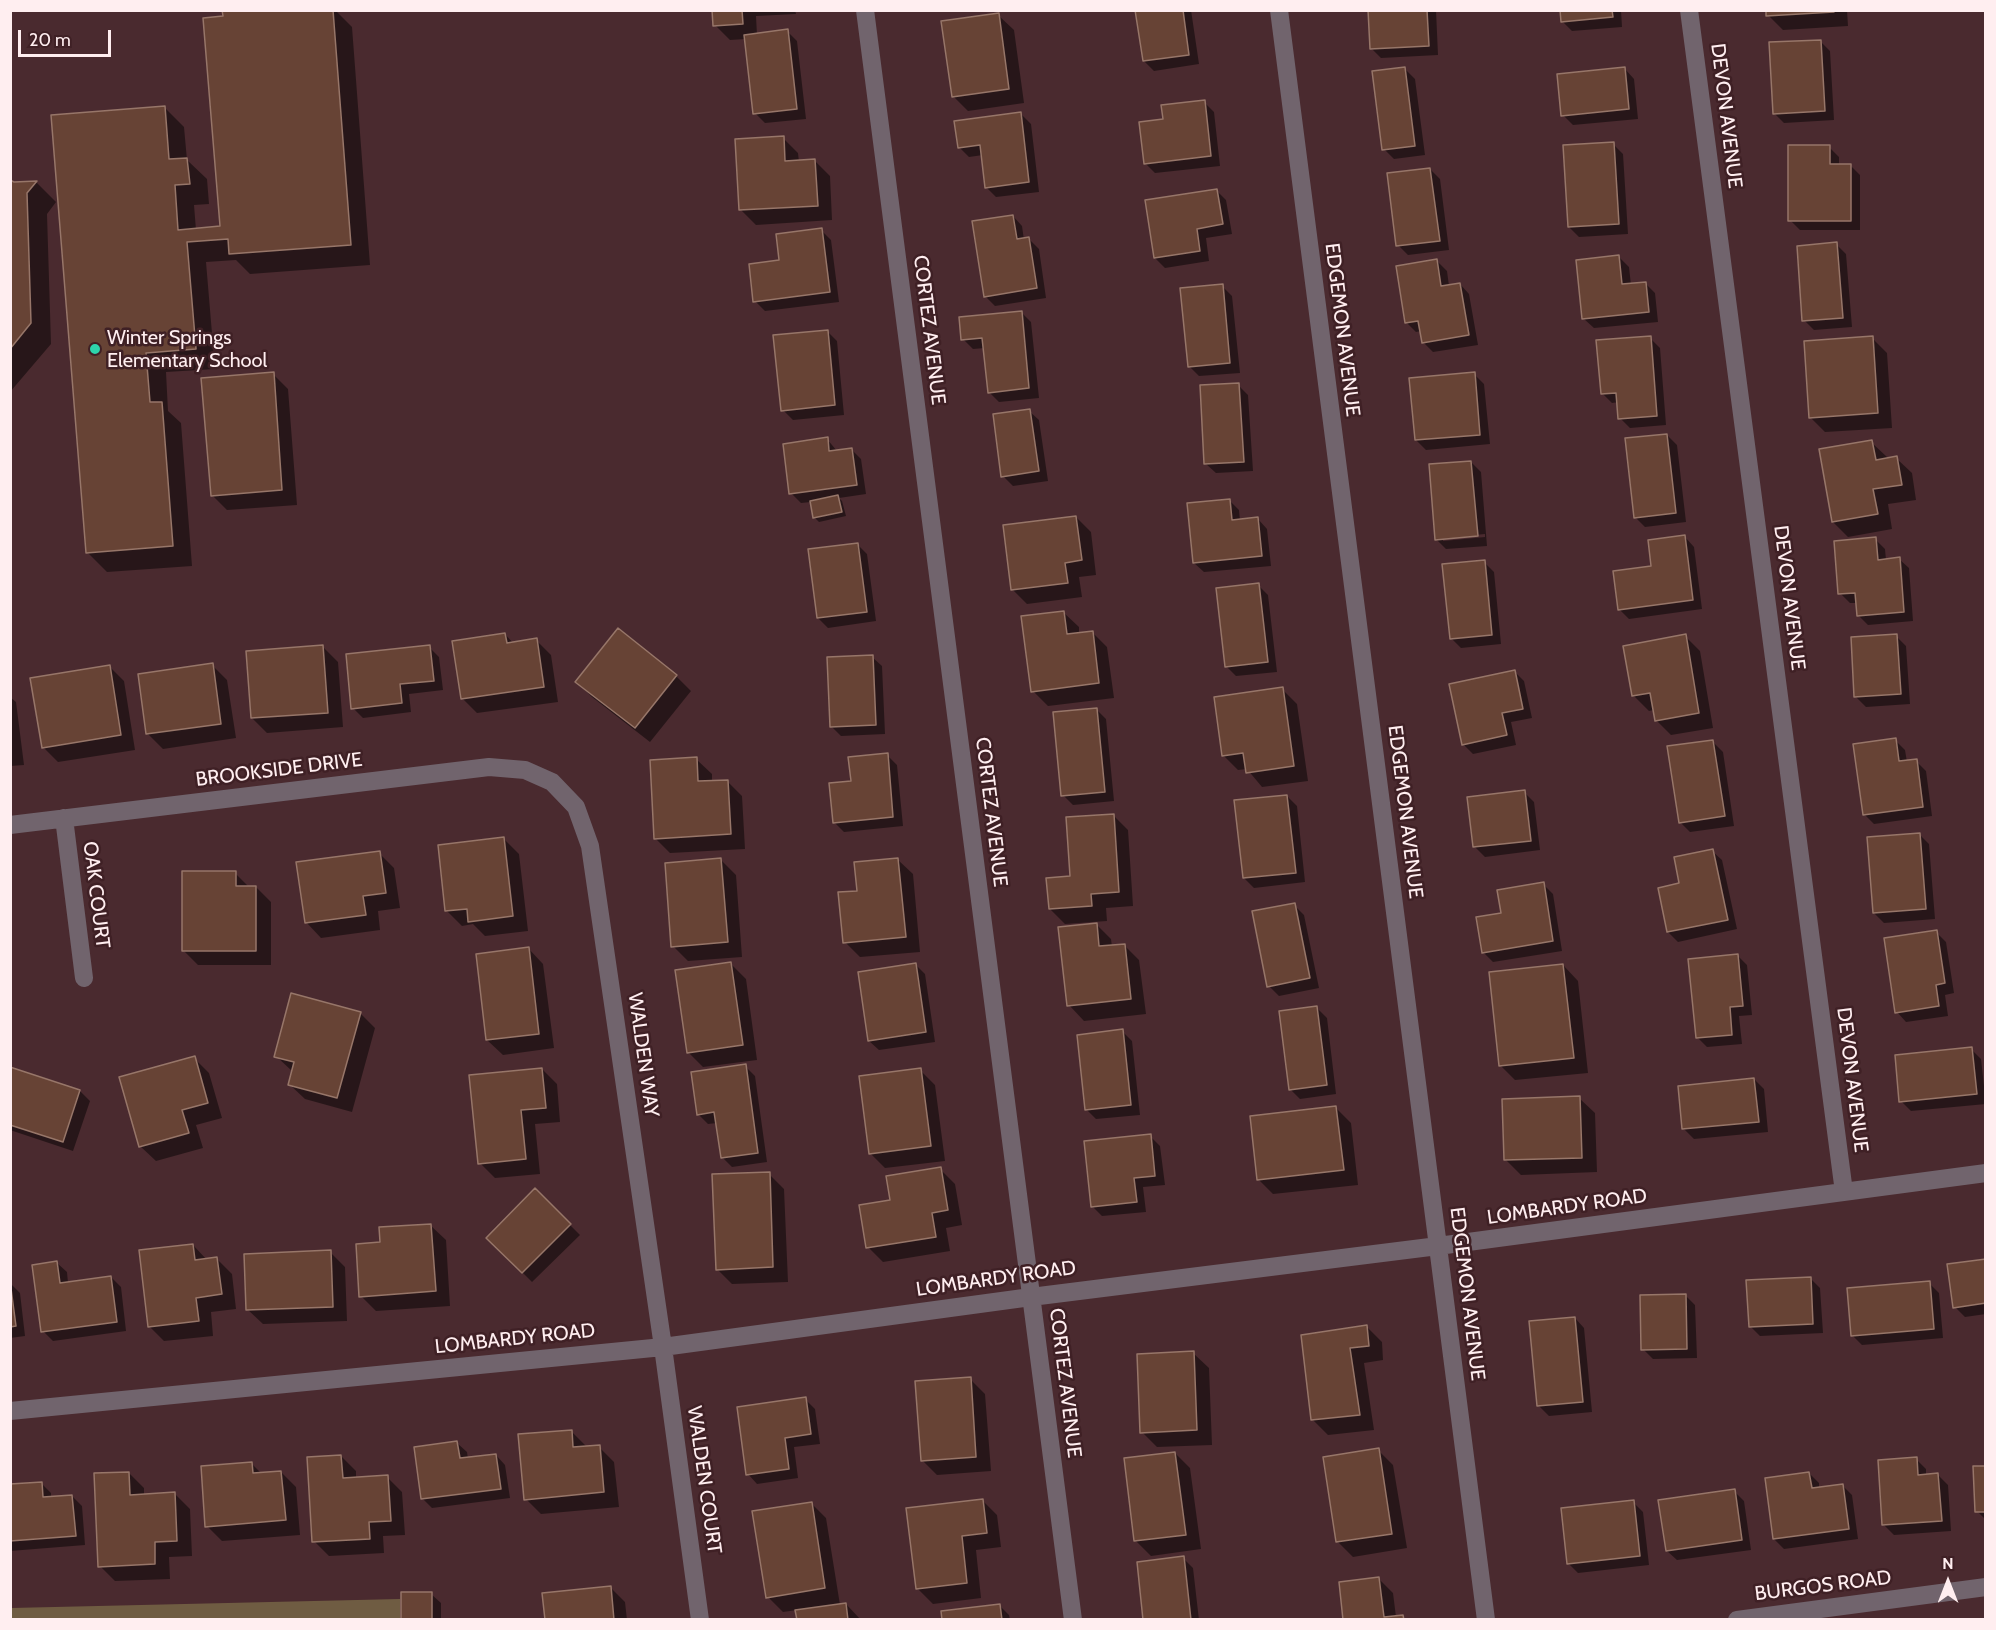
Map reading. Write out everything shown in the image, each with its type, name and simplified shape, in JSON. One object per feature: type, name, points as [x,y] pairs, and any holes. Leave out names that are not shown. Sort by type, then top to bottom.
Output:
[{"type":"street","name":"CORTEZ AVENUE","points":[[864,10],[1073,1620]]},
{"type":"street","name":"EDGEMON AVENUE","points":[[1279,10],[1486,1620]]},
{"type":"street","name":"DEVON AVENUE","points":[[1689,10],[1844,1192]]},
{"type":"street","name":"BROOKSIDE DRIVE","points":[[10,825],[489,767],[525,770],[552,782]]},
{"type":"street","name":"WALDEN WAY","points":[[552,782],[576,807],[590,846],[663,1347]]},
{"type":"street","name":"OAK COURT","points":[[64,818],[84,978]]},
{"type":"street","name":"LOMBARDY ROAD","points":[[10,1411],[663,1347],[1031,1296],[1438,1246],[1986,1173]]},
{"type":"street","name":"WALDEN COURT","points":[[663,1347],[700,1620]]},
{"type":"street","name":"BURGOS ROAD","points":[[1737,1620],[1986,1587]]},
{"type":"shaded area","points":[[400,1599],[400,1619],[11,1619],[11,1608]]},
{"type":"building","points":[[222,10],[333,10],[351,245],[229,254],[228,239],[187,242],[196,349],[146,353],[150,402],[162,402],[173,546],[86,553],[51,115],[165,106],[169,159],[187,158],[190,184],[175,185],[178,230],[220,226],[203,18],[223,16]]},
{"type":"building","points":[[712,10],[742,10],[743,24],[713,26]]},
{"type":"building","points":[[1135,10],[1183,10],[1189,55],[1143,61]]},
{"type":"building","points":[[1368,10],[1427,10],[1429,46],[1370,49]]},
{"type":"building","points":[[1560,10],[1612,10],[1613,17],[1561,22]]},
{"type":"building","points":[[1766,10],[1834,10],[1834,12],[1766,16]]},
{"type":"building","points":[[999,13],[1009,89],[952,97],[941,21]]},
{"type":"building","points":[[788,29],[797,109],[753,114],[744,35]]},
{"type":"building","points":[[1821,40],[1825,111],[1773,114],[1769,42]]},
{"type":"building","points":[[1405,67],[1415,146],[1382,150],[1372,71]]},
{"type":"building","points":[[1625,67],[1629,109],[1561,116],[1557,74]]},
{"type":"building","points":[[1205,100],[1211,156],[1144,164],[1139,122],[1163,119],[1161,105]]},
{"type":"building","points":[[1021,112],[1029,182],[985,188],[980,145],[958,148],[954,121]]},
{"type":"building","points":[[784,136],[785,161],[815,159],[818,206],[739,210],[735,139]]},
{"type":"building","points":[[1614,142],[1619,224],[1568,227],[1563,145]]},
{"type":"building","points":[[1788,145],[1830,145],[1830,164],[1851,164],[1851,221],[1788,221]]},
{"type":"building","points":[[1430,168],[1440,241],[1396,246],[1387,173]]},
{"type":"building","points":[[10,180],[14,182],[37,181],[27,193],[31,323],[10,349]]},
{"type":"building","points":[[1217,189],[1223,224],[1197,229],[1200,251],[1154,258],[1145,200]]},
{"type":"building","points":[[1013,215],[1017,239],[1029,237],[1037,288],[984,297],[972,221]]},
{"type":"building","points":[[822,228],[830,292],[753,302],[749,264],[779,260],[776,234]]},
{"type":"building","points":[[1837,242],[1843,318],[1802,321],[1797,246]]},
{"type":"building","points":[[1619,255],[1622,284],[1646,282],[1649,312],[1582,319],[1576,260]]},
{"type":"building","points":[[1437,259],[1441,286],[1460,283],[1469,335],[1422,343],[1418,321],[1405,323],[1396,266]]},
{"type":"building","points":[[1223,284],[1230,363],[1188,367],[1180,288]]},
{"type":"building","points":[[1022,311],[1029,388],[988,393],[982,338],[961,340],[959,317]]},
{"type":"building","points":[[828,330],[835,405],[781,411],[773,335]]},
{"type":"building","points":[[1651,336],[1657,416],[1618,419],[1616,393],[1601,394],[1596,340]]},
{"type":"building","points":[[1873,336],[1878,413],[1809,418],[1804,341]]},
{"type":"building","points":[[274,372],[282,490],[211,496],[201,378]]},
{"type":"building","points":[[1475,372],[1480,435],[1415,440],[1409,378]]},
{"type":"building","points":[[1239,383],[1244,462],[1204,464],[1200,385]]},
{"type":"building","points":[[1030,409],[1039,471],[1001,477],[993,414]]},
{"type":"building","points":[[1667,434],[1676,513],[1634,518],[1625,438]]},
{"type":"building","points":[[828,437],[829,451],[852,448],[857,485],[789,494],[783,444]]},
{"type":"building","points":[[1872,440],[1876,460],[1897,456],[1902,485],[1873,489],[1878,514],[1832,522],[1819,449]]},
{"type":"building","points":[[1471,461],[1478,536],[1435,540],[1429,464]]},
{"type":"building","points":[[838,495],[842,512],[813,518],[810,501]]},
{"type":"building","points":[[1230,499],[1232,520],[1258,517],[1262,556],[1193,563],[1187,503]]},
{"type":"building","points":[[1076,516],[1082,560],[1065,563],[1068,583],[1011,590],[1003,525]]},
{"type":"building","points":[[1685,535],[1693,600],[1618,610],[1613,571],[1651,566],[1648,540]]},
{"type":"building","points":[[1876,537],[1878,560],[1900,557],[1904,612],[1857,616],[1855,593],[1838,594],[1834,541]]},
{"type":"building","points":[[858,543],[867,612],[817,618],[808,549]]},
{"type":"building","points":[[1485,560],[1492,635],[1450,639],[1442,564]]},
{"type":"building","points":[[1259,583],[1268,662],[1225,667],[1216,588]]},
{"type":"building","points":[[1064,611],[1067,634],[1093,631],[1099,683],[1031,692],[1021,616]]},
{"type":"building","points":[[618,628],[677,675],[635,728],[575,682]]},
{"type":"building","points":[[505,633],[507,643],[537,638],[544,687],[461,699],[452,641]]},
{"type":"building","points":[[1686,634],[1699,713],[1655,721],[1650,693],[1632,696],[1623,646]]},
{"type":"building","points":[[1897,634],[1901,694],[1854,697],[1851,637]]},
{"type":"building","points":[[323,645],[328,713],[251,718],[246,651]]},
{"type":"building","points":[[430,645],[434,681],[400,684],[402,703],[351,709],[346,654]]},
{"type":"building","points":[[873,655],[876,725],[830,727],[827,657]]},
{"type":"building","points":[[213,663],[221,724],[146,734],[138,674]]},
{"type":"building","points":[[110,665],[121,735],[42,748],[30,678]]},
{"type":"building","points":[[1515,670],[1523,709],[1502,713],[1507,735],[1462,745],[1449,684]]},
{"type":"building","points":[[1283,687],[1294,766],[1246,773],[1243,753],[1222,756],[1214,697]]},
{"type":"building","points":[[1097,708],[1105,792],[1061,796],[1053,712]]},
{"type":"building","points":[[1896,738],[1899,761],[1917,759],[1923,807],[1863,815],[1853,744]]},
{"type":"building","points":[[1713,740],[1725,816],[1679,823],[1667,746]]},
{"type":"building","points":[[888,753],[893,817],[833,823],[829,783],[851,781],[848,757]]},
{"type":"building","points":[[697,757],[698,781],[728,780],[731,834],[654,839],[650,760]]},
{"type":"building","points":[[1525,790],[1531,841],[1473,847],[1467,797]]},
{"type":"building","points":[[1287,795],[1296,873],[1243,878],[1234,800]]},
{"type":"building","points":[[1114,814],[1119,892],[1091,894],[1092,906],[1049,909],[1046,878],[1070,876],[1066,817]]},
{"type":"building","points":[[1920,833],[1926,909],[1873,913],[1867,837]]},
{"type":"building","points":[[504,837],[513,916],[468,922],[467,909],[445,911],[438,845]]},
{"type":"building","points":[[1713,849],[1728,920],[1667,932],[1658,888],[1679,883],[1674,857]]},
{"type":"building","points":[[380,851],[386,893],[363,896],[366,915],[305,923],[296,862]]},
{"type":"building","points":[[721,858],[728,942],[671,947],[665,863]]},
{"type":"building","points":[[898,858],[906,937],[843,943],[838,892],[857,891],[854,862]]},
{"type":"building","points":[[182,871],[236,871],[236,886],[256,886],[256,951],[182,951]]},
{"type":"building","points":[[1544,882],[1553,941],[1482,953],[1476,917],[1501,913],[1497,890]]},
{"type":"building","points":[[1295,903],[1310,978],[1267,987],[1252,911]]},
{"type":"building","points":[[1097,923],[1099,946],[1125,944],[1131,999],[1067,1006],[1058,927]]},
{"type":"building","points":[[1937,930],[1945,983],[1936,985],[1939,1006],[1895,1013],[1884,938]]},
{"type":"building","points":[[529,947],[539,1034],[486,1040],[476,954]]},
{"type":"building","points":[[1738,954],[1743,1006],[1730,1007],[1732,1035],[1696,1038],[1688,959]]},
{"type":"building","points":[[731,962],[743,1045],[687,1053],[675,970]]},
{"type":"building","points":[[916,963],[926,1032],[868,1041],[858,972]]},
{"type":"building","points":[[1563,964],[1574,1058],[1499,1066],[1489,972]]},
{"type":"building","points":[[291,993],[361,1012],[337,1098],[288,1085],[294,1062],[274,1057]]},
{"type":"building","points":[[1317,1006],[1327,1085],[1289,1090],[1279,1011]]},
{"type":"building","points":[[1123,1029],[1131,1105],[1085,1110],[1077,1035]]},
{"type":"building","points":[[1972,1047],[1977,1094],[1899,1102],[1895,1055]]},
{"type":"building","points":[[195,1056],[208,1103],[182,1110],[189,1133],[139,1147],[119,1077]]},
{"type":"building","points":[[746,1064],[758,1153],[721,1158],[714,1112],[697,1115],[691,1072]]},
{"type":"building","points":[[10,1067],[80,1090],[63,1142],[10,1125]]},
{"type":"building","points":[[542,1068],[546,1108],[521,1110],[526,1159],[478,1164],[469,1075]]},
{"type":"building","points":[[921,1068],[931,1146],[869,1154],[859,1076]]},
{"type":"building","points":[[1754,1078],[1759,1122],[1682,1129],[1678,1086]]},
{"type":"building","points":[[1580,1096],[1582,1158],[1504,1160],[1502,1099]]},
{"type":"building","points":[[1336,1106],[1344,1170],[1257,1180],[1250,1116]]},
{"type":"building","points":[[1151,1134],[1155,1176],[1134,1178],[1137,1202],[1091,1207],[1084,1141]]},
{"type":"building","points":[[941,1167],[948,1210],[932,1213],[936,1237],[866,1248],[859,1205],[890,1200],[886,1176]]},
{"type":"building","points":[[770,1172],[773,1267],[716,1270],[712,1174]]},
{"type":"building","points":[[535,1188],[571,1224],[522,1273],[486,1238]]},
{"type":"building","points":[[431,1224],[436,1291],[359,1297],[356,1244],[380,1242],[379,1227]]},
{"type":"building","points":[[193,1244],[195,1260],[217,1257],[222,1294],[196,1298],[199,1321],[148,1327],[139,1250]]},
{"type":"building","points":[[331,1250],[333,1307],[246,1310],[244,1254]]},
{"type":"building","points":[[1986,1259],[1986,1303],[1953,1308],[1947,1264]]},
{"type":"building","points":[[57,1261],[60,1283],[111,1276],[117,1322],[41,1332],[32,1265]]},
{"type":"building","points":[[1811,1277],[1813,1324],[1749,1327],[1746,1280]]},
{"type":"building","points":[[10,1281],[16,1326],[10,1327]]},
{"type":"building","points":[[1930,1281],[1934,1329],[1851,1336],[1847,1288]]},
{"type":"building","points":[[1686,1294],[1687,1349],[1641,1350],[1640,1295]]},
{"type":"building","points":[[1575,1317],[1583,1402],[1537,1406],[1529,1321]]},
{"type":"building","points":[[1367,1325],[1369,1346],[1350,1348],[1360,1415],[1311,1420],[1301,1335]]},
{"type":"building","points":[[1194,1351],[1197,1430],[1140,1433],[1137,1354]]},
{"type":"building","points":[[971,1377],[976,1457],[921,1461],[915,1381]]},
{"type":"building","points":[[806,1397],[811,1434],[785,1438],[789,1469],[746,1475],[737,1407]]},
{"type":"building","points":[[572,1430],[573,1447],[600,1445],[604,1492],[524,1500],[518,1434]]},
{"type":"building","points":[[457,1441],[460,1458],[496,1454],[501,1489],[421,1499],[414,1447]]},
{"type":"building","points":[[1379,1448],[1392,1534],[1336,1542],[1323,1457]]},
{"type":"building","points":[[1175,1452],[1186,1535],[1134,1541],[1124,1458]]},
{"type":"building","points":[[341,1455],[343,1478],[388,1475],[391,1521],[369,1522],[370,1539],[312,1542],[307,1457]]},
{"type":"building","points":[[1917,1457],[1918,1475],[1938,1473],[1942,1521],[1882,1525],[1878,1460]]},
{"type":"building","points":[[252,1462],[253,1473],[281,1471],[286,1520],[205,1527],[201,1466]]},
{"type":"building","points":[[1973,1466],[1986,1466],[1986,1512],[1975,1512]]},
{"type":"building","points":[[129,1472],[130,1495],[175,1492],[177,1541],[155,1542],[155,1564],[98,1567],[94,1473]]},
{"type":"building","points":[[1809,1472],[1812,1488],[1843,1484],[1849,1529],[1773,1539],[1765,1478]]},
{"type":"building","points":[[42,1482],[43,1497],[72,1495],[76,1536],[10,1541],[10,1484]]},
{"type":"building","points":[[1735,1489],[1742,1540],[1666,1551],[1658,1500]]},
{"type":"building","points":[[983,1499],[987,1533],[962,1536],[967,1583],[916,1589],[906,1508]]},
{"type":"building","points":[[1634,1500],[1640,1556],[1567,1564],[1561,1508]]},
{"type":"building","points":[[812,1502],[825,1588],[766,1598],[752,1511]]},
{"type":"building","points":[[1184,1556],[1191,1620],[1143,1620],[1137,1562]]},
{"type":"building","points":[[1379,1577],[1384,1617],[1403,1615],[1404,1620],[1343,1620],[1339,1582]]},
{"type":"building","points":[[611,1586],[614,1620],[545,1620],[542,1593]]},
{"type":"building","points":[[401,1592],[432,1592],[432,1620],[401,1620]]},
{"type":"building","points":[[846,1603],[848,1620],[797,1620],[795,1610]]},
{"type":"building","points":[[1000,1604],[1002,1620],[942,1620],[941,1611]]},
{"type":"place","name":"Winter Springs Elementary School","points":[[95,349]]}]
